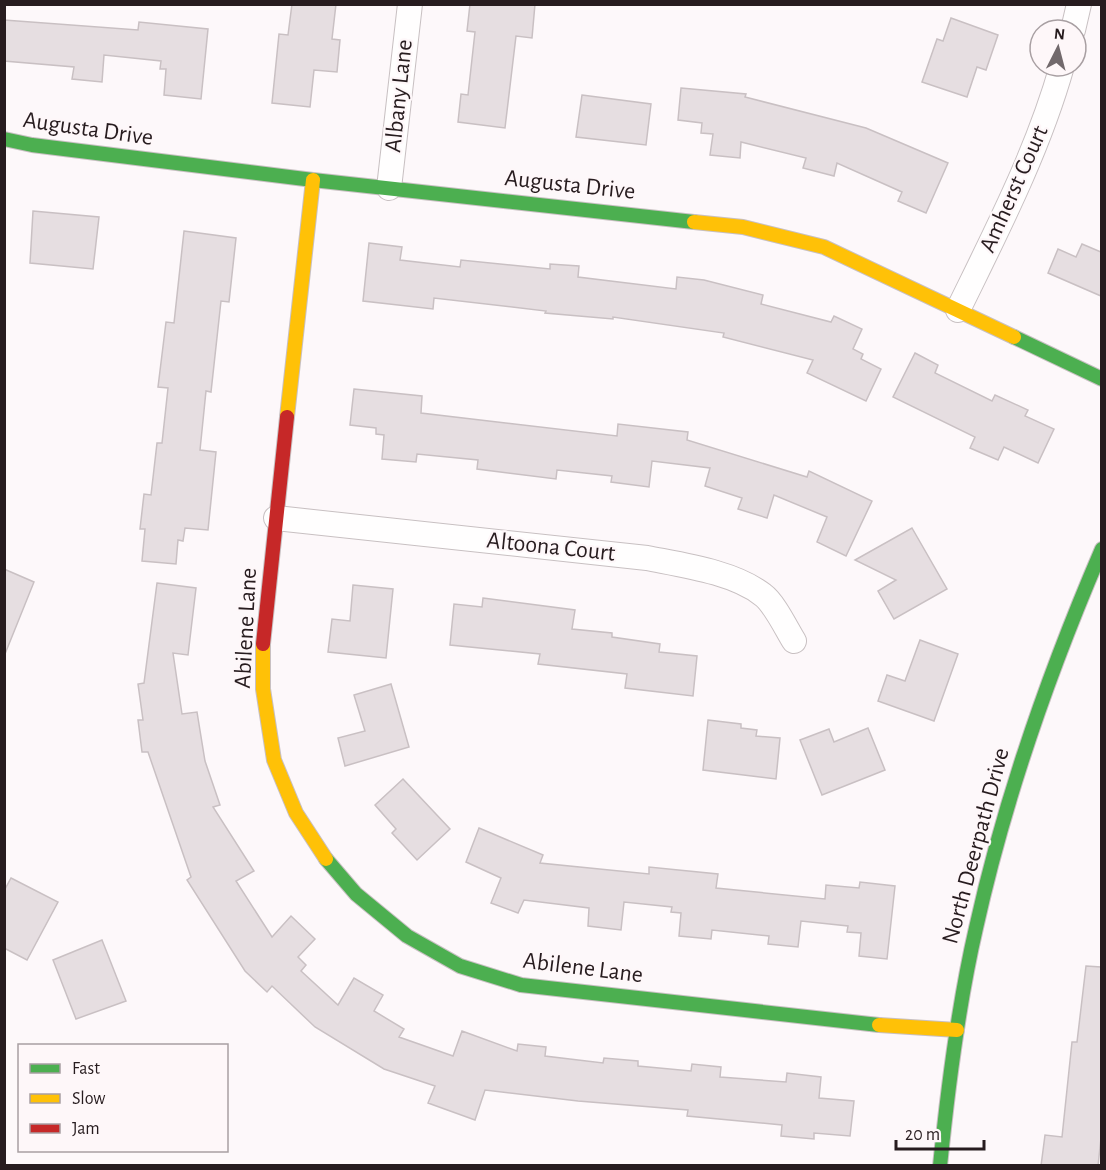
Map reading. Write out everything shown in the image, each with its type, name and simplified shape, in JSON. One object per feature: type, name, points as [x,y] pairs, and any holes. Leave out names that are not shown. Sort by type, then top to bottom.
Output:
[{"type":"street","name":"Albany Lane","points":[[389,188],[410,4]]},
{"type":"street","name":"Amherst Court","points":[[958,310],[1011,204],[1052,102],[1059,78]]},
{"type":"street","name":"Augusta Drive","points":[[4,139],[32,145],[313,180],[743,227],[824,248],[1101,379]]},
{"type":"street","name":"Abilene Lane","points":[[313,180],[263,640],[263,689],[274,760],[296,813],[326,859],[356,894],[407,936],[460,966],[520,985],[871,1024],[957,1030]]},
{"type":"street","name":"Altoona Court","points":[[276,518],[647,558],[708,570],[750,587],[765,596],[794,641]]},
{"type":"street","name":"North Deerpath Drive","points":[[940,1166],[944,1119],[969,956],[1012,786],[1066,627],[1098,565]]},
{"type":"building","points":[[292,4],[336,4],[332,39],[340,40],[337,72],[314,70],[310,107],[272,103],[279,34],[288,35]]},
{"type":"building","points":[[470,4],[535,4],[532,38],[516,36],[505,128],[458,122],[461,94],[468,95],[475,32],[467,31]]},
{"type":"building","points":[[951,18],[998,35],[986,70],[977,67],[967,97],[922,82],[937,39],[943,41]]},
{"type":"building","points":[[4,20],[138,30],[139,22],[208,29],[201,99],[164,95],[166,69],[160,69],[161,61],[104,55],[102,82],[72,79],[74,67],[4,61]]},
{"type":"building","points":[[681,88],[746,94],[745,97],[866,128],[948,163],[926,213],[898,201],[902,192],[837,163],[834,176],[803,168],[806,158],[741,142],[740,158],[710,155],[713,134],[701,133],[702,123],[678,120]]},
{"type":"building","points":[[582,95],[651,104],[646,145],[576,137]]},
{"type":"building","points":[[33,211],[99,217],[93,269],[30,263]]},
{"type":"building","points":[[184,231],[236,238],[229,302],[221,301],[211,392],[206,391],[200,450],[216,452],[208,530],[185,528],[183,541],[178,540],[176,564],[142,561],[145,529],[140,529],[144,494],[151,495],[157,443],[162,443],[168,388],[158,387],[166,322],[174,323]]},
{"type":"building","points":[[369,243],[402,247],[400,260],[460,267],[461,260],[550,269],[550,264],[579,266],[578,277],[676,289],[677,277],[704,280],[763,295],[761,304],[831,322],[834,316],[862,329],[853,349],[863,354],[861,359],[881,369],[866,401],[807,373],[813,360],[723,337],[724,333],[613,317],[613,319],[545,313],[546,311],[434,298],[433,309],[363,301]]},
{"type":"building","points":[[1082,244],[1101,252],[1101,296],[1048,273],[1058,249],[1076,257]]},
{"type":"building","points":[[915,353],[938,365],[935,373],[992,401],[995,395],[1028,410],[1025,416],[1054,429],[1038,463],[1004,447],[998,460],[970,448],[975,437],[893,397]]},
{"type":"building","points":[[354,389],[422,396],[421,413],[617,436],[618,424],[688,432],[687,440],[807,477],[809,471],[872,501],[846,556],[817,542],[827,517],[774,495],[767,518],[738,509],[742,498],[705,486],[710,468],[652,461],[649,487],[611,482],[612,476],[557,470],[556,479],[477,469],[478,460],[417,454],[416,462],[382,459],[384,435],[376,434],[376,428],[350,425]]},
{"type":"building","points":[[912,528],[947,589],[894,619],[878,591],[896,580],[855,560]]},
{"type":"building","points":[[4,569],[34,582],[5,654],[4,653]]},
{"type":"building","points":[[157,583],[196,588],[188,655],[173,653],[182,714],[197,712],[205,761],[220,805],[213,807],[254,871],[236,881],[272,937],[291,916],[315,939],[298,957],[306,965],[301,971],[338,1005],[354,978],[383,995],[374,1011],[404,1029],[399,1037],[453,1056],[462,1031],[517,1051],[518,1044],[546,1047],[545,1056],[603,1063],[604,1058],[638,1061],[638,1066],[691,1071],[692,1064],[721,1067],[720,1077],[786,1082],[787,1073],[821,1077],[819,1098],[854,1101],[850,1136],[814,1133],[814,1139],[781,1136],[782,1125],[687,1116],[688,1110],[578,1101],[485,1090],[475,1120],[428,1103],[435,1086],[384,1069],[315,1027],[272,986],[267,992],[245,971],[187,880],[191,877],[148,752],[142,752],[138,720],[143,720],[138,684],[144,683]]},
{"type":"building","points":[[353,585],[393,589],[386,658],[328,652],[332,619],[350,621]]},
{"type":"building","points":[[483,598],[575,610],[572,629],[612,633],[612,637],[660,644],[659,652],[697,656],[693,696],[625,688],[627,674],[538,664],[540,654],[450,645],[454,604],[482,607]]},
{"type":"building","points":[[920,640],[958,654],[934,721],[878,701],[887,675],[905,681]]},
{"type":"building","points":[[391,684],[409,747],[345,766],[338,738],[365,731],[354,695]]},
{"type":"building","points":[[708,720],[741,724],[741,728],[757,730],[756,736],[780,738],[776,779],[703,770]]},
{"type":"building","points":[[868,728],[885,770],[822,795],[800,740],[829,729],[834,742]]},
{"type":"building","points":[[403,779],[450,829],[417,860],[392,833],[396,829],[375,805]]},
{"type":"building","points":[[479,828],[543,855],[540,863],[649,874],[649,867],[718,874],[716,888],[825,899],[826,885],[859,888],[860,882],[895,886],[887,959],[859,956],[861,933],[847,932],[848,926],[801,921],[798,947],[768,944],[769,936],[712,930],[711,939],[679,936],[681,913],[671,912],[672,907],[624,902],[621,930],[588,926],[589,908],[524,900],[518,913],[491,903],[501,878],[466,862]]},
{"type":"building","points":[[11,878],[58,902],[27,960],[4,948],[4,891]]},
{"type":"building","points":[[102,940],[126,1001],[76,1019],[53,960]]},
{"type":"building","points":[[1086,966],[1101,967],[1101,1138],[1098,1166],[1041,1166],[1045,1135],[1062,1137],[1072,1042],[1077,1042]]},
{"type":"traffic: fast","points":[[4,139],[32,145],[313,180],[694,222]]},
{"type":"traffic: fast","points":[[1014,337],[1102,379]]},
{"type":"traffic: fast","points":[[940,1166],[959,1016],[970,957],[1000,831],[1046,688],[1102,549]]},
{"type":"traffic: fast","points":[[326,859],[356,894],[407,936],[460,966],[521,985],[879,1025]]},
{"type":"traffic: slow","points":[[287,417],[313,180]]},
{"type":"traffic: slow","points":[[694,222],[743,227],[824,247],[1014,337]]},
{"type":"traffic: slow","points":[[263,644],[263,689],[274,760],[296,813],[326,859]]},
{"type":"traffic: slow","points":[[879,1025],[957,1030]]},
{"type":"traffic: jam","points":[[263,644],[287,417]]}]
